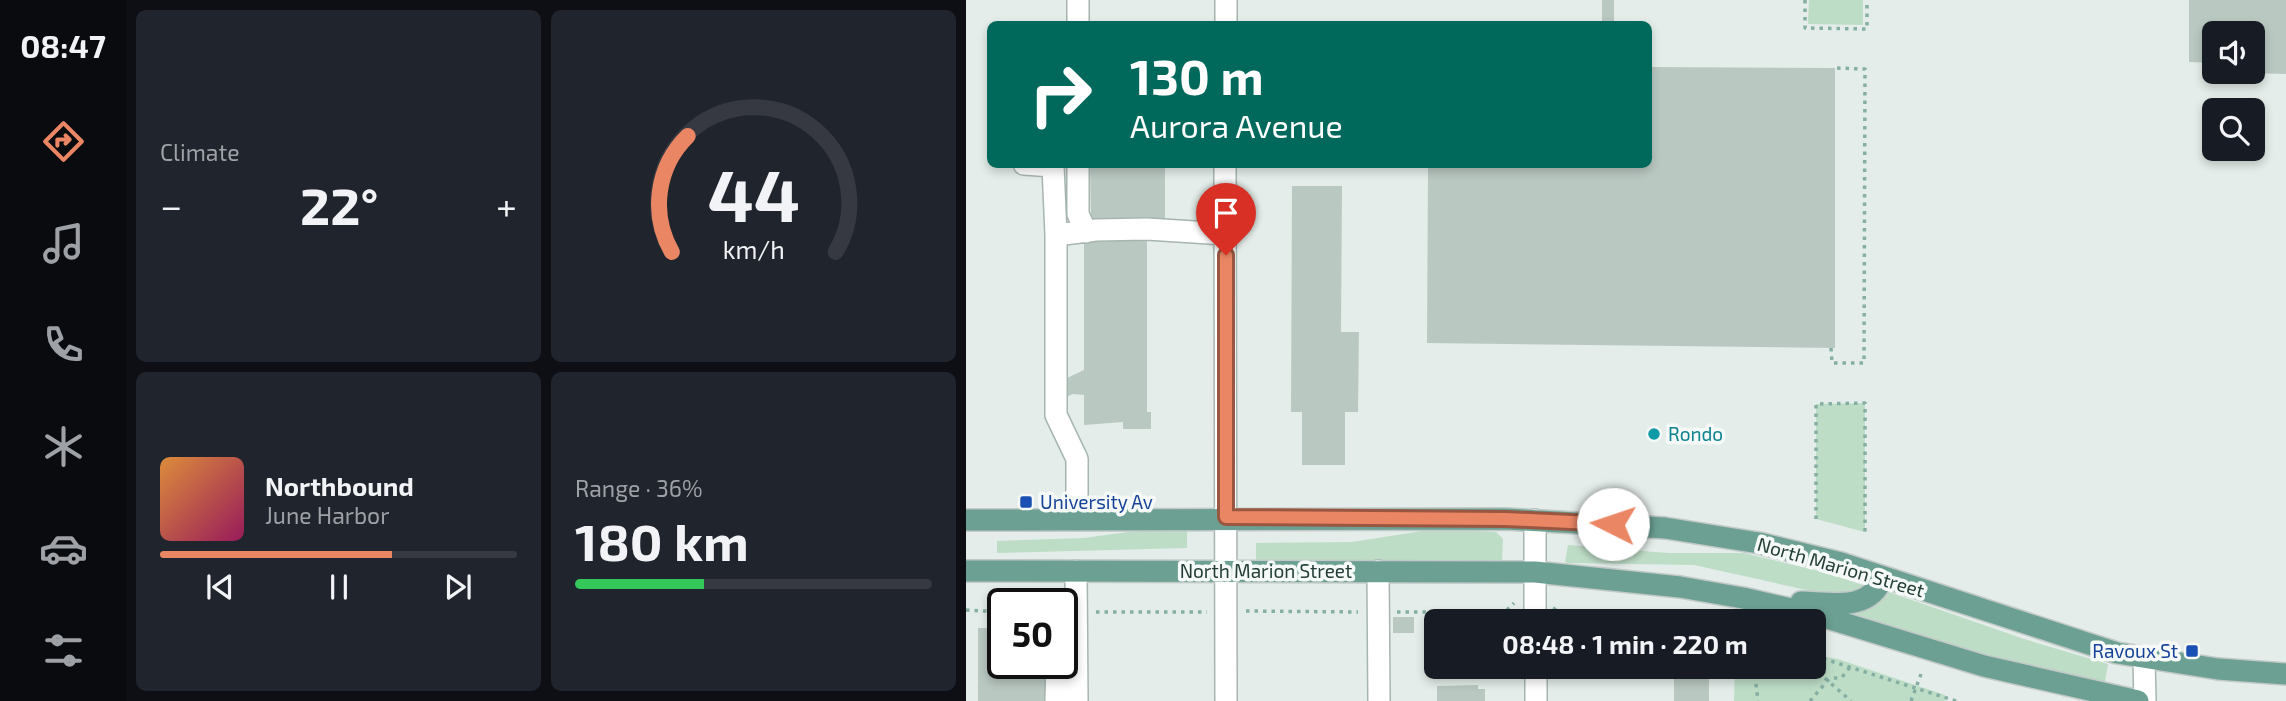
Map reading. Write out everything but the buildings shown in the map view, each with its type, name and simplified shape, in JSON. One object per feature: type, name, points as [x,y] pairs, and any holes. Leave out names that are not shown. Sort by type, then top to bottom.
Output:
[{"type":"main road","name":"North Marion Street","points":[[966,520],[1077,517],[1535,520],[1665,528],[1759,543],[1883,577],[2104,650],[2144,659],[2286,674]]},
{"type":"main road","name":"North Marion Street","points":[[966,571],[1535,572],[1680,587],[1756,600],[1843,622],[1984,666],[2138,701]]},
{"type":"main road","points":[[1756,600],[1855,603],[1868,599],[1878,590],[1883,577]]},
{"type":"street","points":[[1078,0],[1078,21]]},
{"type":"street","points":[[1226,0],[1226,21]]},
{"type":"street","points":[[1053,168],[1056,235],[1056,415],[1077,459],[1077,517]]},
{"type":"street","points":[[1078,168],[1077,214],[1086,232]]},
{"type":"street","points":[[1226,168],[1226,701]]},
{"type":"street","points":[[1056,235],[1147,229],[1226,234]]},
{"type":"street","points":[[1535,520],[1535,609]]},
{"type":"street","points":[[1075,588],[1076,571]]},
{"type":"street","points":[[1378,571],[1379,701]]},
{"type":"street","points":[[2144,659],[2145,701]]},
{"type":"street","points":[[1056,679],[1056,701]]},
{"type":"street","points":[[1075,679],[1077,701]]},
{"type":"street","points":[[1535,679],[1536,701]]},
{"type":"path","points":[[1805,0],[1805,28],[1867,29],[1867,0]]},
{"type":"path","points":[[1831,348],[1832,363],[1864,363],[1866,69],[1835,68]]},
{"type":"path","points":[[1816,519],[1816,404],[1866,403],[1865,532]]},
{"type":"path","points":[[1507,609],[1511,603],[1525,609]]},
{"type":"path","points":[[966,610],[987,611]]},
{"type":"path","points":[[1078,628],[1226,612],[1424,612]]},
{"type":"path","points":[[1826,659],[1956,701]]},
{"type":"path","points":[[1810,701],[1829,679],[1842,677],[1852,666]]},
{"type":"path","points":[[1911,701],[1921,674]]},
{"type":"path","points":[[1826,677],[1852,701]]},
{"type":"path","points":[[1755,679],[1758,701]]},
{"type":"green space","points":[[1809,0],[1863,0],[1863,25],[1808,24]]},
{"type":"green space","points":[[1865,403],[1865,532],[1816,519],[1816,404]]},
{"type":"green space","points":[[1435,529],[1496,532],[1503,539],[1502,561],[1256,561],[1256,543],[1352,542]]},
{"type":"green space","points":[[1143,530],[1187,530],[1187,548],[997,553],[997,541],[1084,538]]},
{"type":"green space","points":[[1568,545],[1668,553],[1744,553],[1827,573],[1866,586],[1861,592],[1829,595],[1694,565],[1568,563],[1565,562]]},
{"type":"green space","points":[[1889,592],[2024,639],[2108,664],[2105,682],[1961,650],[1855,614],[1873,607]]},
{"type":"green space","points":[[1826,657],[1945,695],[1945,701],[1734,701],[1735,679],[1826,679]]},
{"type":"place","name":"Rondo","points":[[1654,434]]},
{"type":"place","name":"University Av","points":[[1026,502]]},
{"type":"place","name":"Ravoux St","points":[[2192,651]]},
{"type":"route","points":[[1226,255],[1226,517],[1506,519],[1613,524]]}]
